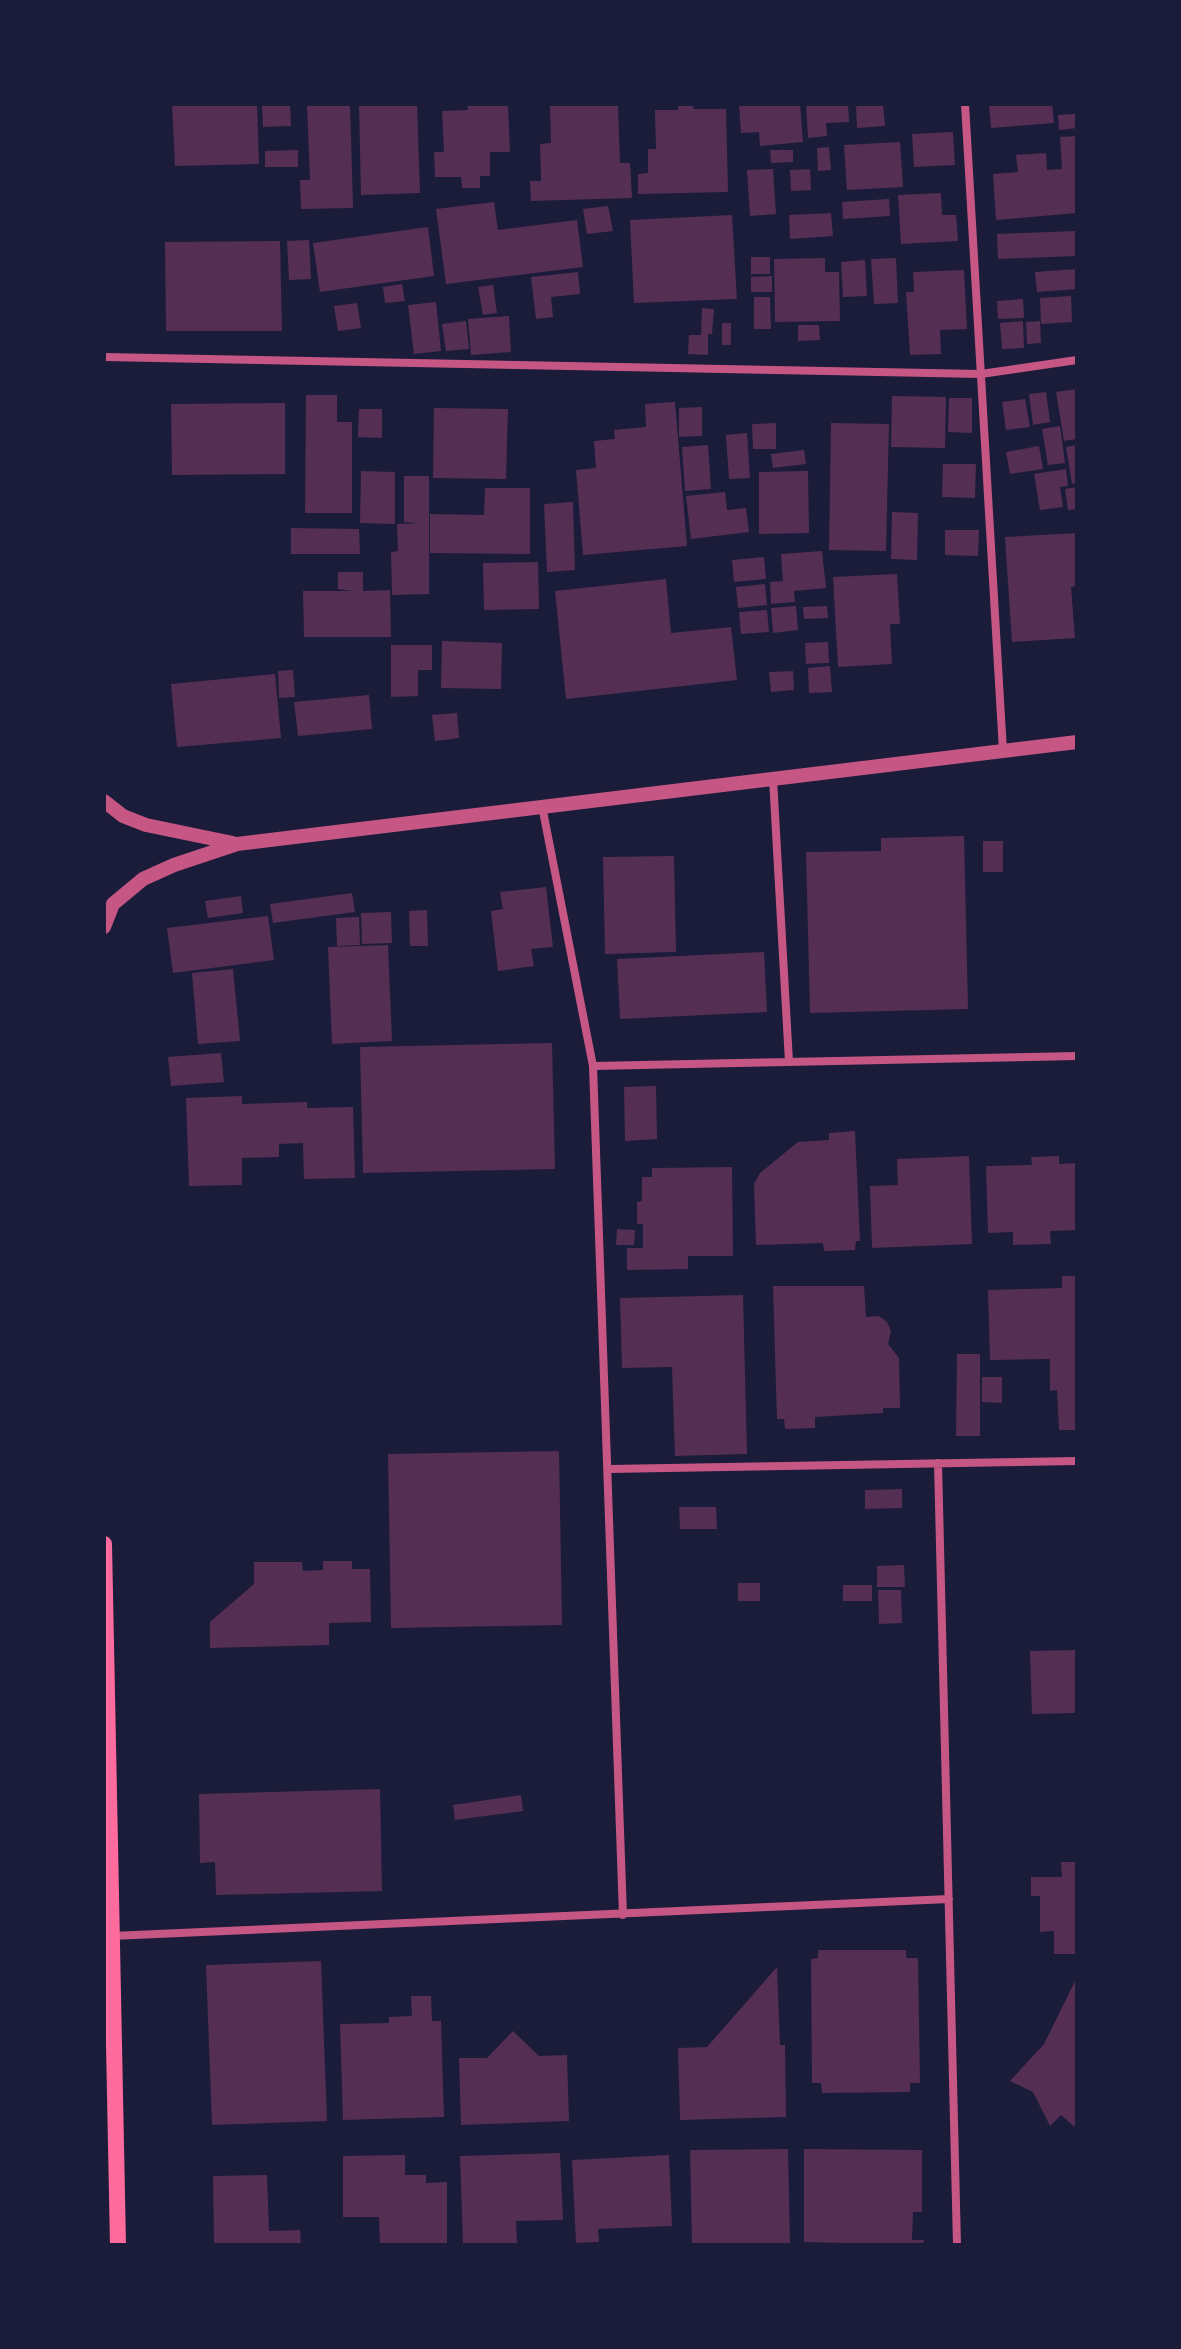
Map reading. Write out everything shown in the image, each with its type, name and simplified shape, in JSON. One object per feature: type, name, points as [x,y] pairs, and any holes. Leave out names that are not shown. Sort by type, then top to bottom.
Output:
[{"type":"main road","points":[[104,1544],[118,2245]]},
{"type":"street","points":[[965,104],[1003,751]]},
{"type":"street","points":[[104,357],[981,374],[1077,360]]},
{"type":"street","points":[[104,927],[113,904],[143,879],[237,844],[1077,742]]},
{"type":"street","points":[[773,779],[789,1062]]},
{"type":"street","points":[[104,801],[123,816],[146,825],[237,844]]},
{"type":"street","points":[[542,806],[593,1066],[623,1915]]},
{"type":"street","points":[[593,1066],[1077,1056]]},
{"type":"street","points":[[609,1469],[1077,1461]]},
{"type":"street","points":[[938,1463],[957,2245]]},
{"type":"street","points":[[112,1936],[949,1899]]},
{"type":"building","points":[[172,104],[257,104],[259,164],[175,166]]},
{"type":"building","points":[[262,104],[290,104],[291,126],[263,127]]},
{"type":"building","points":[[307,104],[350,104],[353,208],[301,209],[300,180],[310,180]]},
{"type":"building","points":[[359,104],[417,104],[420,193],[361,195]]},
{"type":"building","points":[[678,104],[694,104],[693,109],[726,109],[728,192],[638,194],[638,174],[648,173],[648,149],[656,149],[655,110],[678,110]]},
{"type":"building","points":[[739,104],[800,104],[803,142],[760,146],[759,132],[741,133]]},
{"type":"building","points":[[806,104],[848,104],[849,122],[826,123],[827,136],[808,138]]},
{"type":"building","points":[[856,104],[883,104],[885,126],[857,128]]},
{"type":"building","points":[[989,104],[1052,104],[1054,123],[991,128]]},
{"type":"building","points":[[467,105],[508,105],[510,152],[490,152],[490,176],[480,176],[480,188],[462,188],[461,177],[435,177],[434,152],[444,152],[442,111],[468,110]]},
{"type":"building","points":[[618,105],[620,163],[630,163],[632,198],[531,201],[530,181],[541,181],[540,144],[551,143],[550,106]]},
{"type":"building","points":[[1076,114],[1077,128],[1059,130],[1058,115]]},
{"type":"building","points":[[953,132],[955,165],[914,167],[912,134]]},
{"type":"building","points":[[1077,136],[1077,213],[996,220],[993,174],[1018,172],[1016,155],[1046,153],[1047,170],[1062,169],[1060,137]]},
{"type":"building","points":[[900,142],[903,187],[847,190],[844,145]]},
{"type":"building","points":[[829,147],[831,170],[818,171],[817,148]]},
{"type":"building","points":[[298,150],[298,167],[265,167],[265,151]]},
{"type":"building","points":[[770,150],[793,150],[793,162],[771,163]]},
{"type":"building","points":[[773,169],[776,214],[750,216],[747,170]]},
{"type":"building","points":[[810,169],[811,190],[791,191],[790,170]]},
{"type":"building","points":[[941,193],[942,215],[956,215],[958,241],[901,244],[898,195]]},
{"type":"building","points":[[889,199],[890,216],[843,219],[842,202]]},
{"type":"building","points":[[494,202],[498,230],[577,220],[583,267],[446,284],[436,209]]},
{"type":"building","points":[[608,206],[613,231],[587,234],[583,209]]},
{"type":"building","points":[[831,213],[833,236],[790,239],[789,215]]},
{"type":"building","points":[[732,215],[737,299],[634,303],[630,220]]},
{"type":"building","points":[[428,227],[434,276],[320,292],[313,243]]},
{"type":"building","points":[[1075,231],[1076,256],[998,259],[997,234]]},
{"type":"building","points":[[309,240],[311,279],[289,280],[287,241]]},
{"type":"building","points":[[280,241],[282,331],[166,331],[165,242]]},
{"type":"building","points":[[751,257],[770,257],[770,274],[751,274]]},
{"type":"building","points":[[825,258],[825,272],[839,272],[840,321],[775,322],[774,259]]},
{"type":"building","points":[[896,258],[898,303],[874,304],[871,259]]},
{"type":"building","points":[[865,260],[867,296],[843,297],[841,262]]},
{"type":"building","points":[[1077,269],[1077,289],[1037,292],[1035,272]]},
{"type":"building","points":[[964,270],[967,329],[940,330],[941,354],[910,355],[906,292],[914,292],[913,272]]},
{"type":"building","points":[[578,272],[580,294],[551,297],[553,317],[536,319],[531,277]]},
{"type":"building","points":[[772,276],[772,292],[751,292],[751,277]]},
{"type":"building","points":[[402,284],[405,301],[385,303],[383,287]]},
{"type":"building","points":[[493,285],[497,313],[483,315],[478,287]]},
{"type":"building","points":[[1071,296],[1072,322],[1041,324],[1040,298]]},
{"type":"building","points":[[754,297],[770,297],[771,329],[754,329]]},
{"type":"building","points":[[1023,299],[1024,318],[998,319],[997,301]]},
{"type":"building","points":[[436,302],[441,351],[414,354],[408,305]]},
{"type":"building","points":[[357,303],[361,328],[338,331],[334,306]]},
{"type":"building","points":[[702,308],[714,309],[712,334],[708,334],[708,355],[688,354],[689,335],[701,335]]},
{"type":"building","points":[[509,316],[511,352],[471,355],[468,319]]},
{"type":"building","points":[[466,321],[469,349],[446,351],[442,324]]},
{"type":"building","points":[[1023,321],[1024,348],[1002,349],[1000,323]]},
{"type":"building","points":[[1040,321],[1041,343],[1027,344],[1026,322]]},
{"type":"building","points":[[722,323],[731,323],[731,345],[722,345]]},
{"type":"building","points":[[798,325],[819,325],[820,340],[798,341]]},
{"type":"building","points":[[1077,389],[1077,439],[1064,441],[1056,392]]},
{"type":"building","points":[[1046,392],[1050,422],[1033,425],[1029,394]]},
{"type":"building","points":[[306,395],[337,395],[337,422],[352,422],[352,513],[305,513]]},
{"type":"building","points":[[892,396],[946,397],[945,448],[891,447]]},
{"type":"building","points":[[949,398],[972,398],[972,433],[948,432]]},
{"type":"building","points":[[1025,399],[1030,427],[1006,430],[1002,402]]},
{"type":"building","points":[[675,402],[687,546],[583,555],[576,470],[596,468],[594,441],[615,439],[614,430],[646,427],[645,404]]},
{"type":"building","points":[[285,403],[285,474],[172,475],[171,404]]},
{"type":"building","points":[[702,407],[702,436],[679,437],[679,408]]},
{"type":"building","points":[[434,408],[508,409],[506,479],[433,478]]},
{"type":"building","points":[[359,409],[382,409],[382,438],[358,437]]},
{"type":"building","points":[[776,423],[776,449],[753,449],[752,424]]},
{"type":"building","points":[[831,423],[889,424],[886,551],[829,550]]},
{"type":"building","points":[[1060,426],[1065,463],[1048,465],[1042,429]]},
{"type":"building","points":[[747,433],[750,478],[729,479],[726,435]]},
{"type":"building","points":[[708,445],[711,489],[685,491],[682,447]]},
{"type":"building","points":[[1077,445],[1077,483],[1072,484],[1066,447]]},
{"type":"building","points":[[1039,446],[1043,469],[1010,474],[1006,452]]},
{"type":"building","points":[[804,450],[806,464],[773,468],[771,454]]},
{"type":"building","points":[[943,464],[976,464],[975,498],[942,497]]},
{"type":"building","points":[[1066,469],[1068,486],[1060,487],[1063,507],[1040,510],[1034,474]]},
{"type":"building","points":[[361,471],[395,472],[395,524],[360,523]]},
{"type":"building","points":[[808,471],[809,533],[759,534],[759,472]]},
{"type":"building","points":[[404,476],[429,476],[429,594],[392,595],[391,552],[398,551],[397,524],[419,523],[404,522]]},
{"type":"building","points":[[1077,487],[1077,509],[1068,510],[1065,489]]},
{"type":"building","points":[[485,488],[530,488],[530,554],[430,553],[430,514],[484,515]]},
{"type":"building","points":[[725,492],[727,510],[746,508],[749,532],[691,539],[686,496]]},
{"type":"building","points":[[573,502],[575,570],[547,572],[544,504]]},
{"type":"building","points":[[892,512],[918,513],[917,560],[891,559]]},
{"type":"building","points":[[291,528],[359,529],[360,554],[291,554]]},
{"type":"building","points":[[945,530],[979,530],[978,556],[945,555]]},
{"type":"building","points":[[1077,533],[1077,586],[1071,587],[1075,638],[1012,642],[1005,537]]},
{"type":"building","points":[[822,551],[826,588],[794,591],[795,602],[771,604],[770,582],[783,581],[781,554]]},
{"type":"building","points":[[764,557],[766,579],[734,582],[732,560]]},
{"type":"building","points":[[538,562],[539,609],[484,610],[483,563]]},
{"type":"building","points":[[338,572],[363,572],[363,591],[390,590],[391,637],[304,637],[303,591],[352,591],[338,589]]},
{"type":"building","points":[[897,574],[900,624],[890,624],[892,664],[838,667],[833,577]]},
{"type":"building","points":[[666,579],[671,633],[731,627],[737,680],[566,699],[555,591]]},
{"type":"building","points":[[765,584],[767,605],[738,608],[736,587]]},
{"type":"building","points":[[796,606],[798,630],[773,633],[771,608]]},
{"type":"building","points":[[827,606],[828,618],[804,619],[803,607]]},
{"type":"building","points":[[767,610],[769,632],[741,634],[739,612]]},
{"type":"building","points":[[442,641],[502,643],[501,689],[441,688]]},
{"type":"building","points":[[828,642],[829,663],[806,664],[805,643]]},
{"type":"building","points":[[391,645],[432,645],[432,670],[418,670],[418,696],[391,697]]},
{"type":"building","points":[[830,666],[832,692],[809,693],[808,668]]},
{"type":"building","points":[[293,670],[295,697],[279,698],[278,671]]},
{"type":"building","points":[[793,671],[794,690],[771,692],[769,672]]},
{"type":"building","points":[[275,674],[281,738],[177,747],[171,684]]},
{"type":"building","points":[[369,695],[372,729],[298,736],[294,702]]},
{"type":"building","points":[[457,713],[459,738],[435,741],[432,715]]},
{"type":"building","points":[[964,836],[968,1009],[810,1013],[806,852],[881,851],[881,838]]},
{"type":"building","points":[[983,841],[1003,841],[1003,872],[983,872]]},
{"type":"building","points":[[674,856],[676,952],[605,954],[603,857]]},
{"type":"building","points":[[546,887],[553,947],[531,949],[534,966],[498,971],[491,911],[503,909],[500,892]]},
{"type":"building","points":[[352,893],[355,912],[273,923],[270,904]]},
{"type":"building","points":[[241,896],[243,913],[208,918],[205,901]]},
{"type":"building","points":[[427,910],[428,946],[410,946],[409,911]]},
{"type":"building","points":[[391,912],[392,943],[362,944],[361,913]]},
{"type":"building","points":[[268,916],[274,960],[173,973],[167,928]]},
{"type":"building","points":[[359,917],[360,945],[337,946],[336,918]]},
{"type":"building","points":[[388,945],[392,1041],[332,1044],[328,947]]},
{"type":"building","points":[[764,952],[767,1012],[620,1019],[617,959]]},
{"type":"building","points":[[233,969],[240,1041],[198,1044],[192,973]]},
{"type":"building","points":[[552,1043],[555,1169],[363,1173],[360,1047]]},
{"type":"building","points":[[221,1053],[224,1082],[171,1086],[168,1057]]},
{"type":"building","points":[[656,1086],[657,1139],[625,1141],[624,1087]]},
{"type":"building","points":[[242,1096],[242,1104],[307,1102],[307,1108],[353,1107],[355,1178],[304,1179],[303,1143],[279,1144],[279,1157],[242,1158],[242,1185],[189,1186],[186,1098]]},
{"type":"building","points":[[855,1131],[860,1241],[856,1241],[855,1250],[824,1251],[823,1243],[756,1245],[754,1184],[760,1173],[798,1142],[829,1140],[829,1133]]},
{"type":"building","points":[[969,1156],[972,1244],[872,1248],[870,1186],[898,1185],[897,1159]]},
{"type":"building","points":[[1059,1156],[1059,1164],[1077,1163],[1077,1230],[1050,1231],[1051,1244],[1013,1245],[1013,1232],[988,1233],[986,1166],[1032,1165],[1031,1157]]},
{"type":"building","points":[[732,1167],[733,1256],[688,1256],[688,1269],[627,1270],[627,1248],[643,1248],[643,1224],[637,1224],[637,1202],[642,1201],[642,1177],[652,1177],[652,1168]]},
{"type":"building","points":[[617,1229],[635,1230],[634,1245],[616,1245]]},
{"type":"building","points":[[1062,1276],[1077,1276],[1077,1430],[1059,1430],[1057,1390],[1050,1391],[1050,1359],[990,1360],[988,1290],[1062,1288]]},
{"type":"building","points":[[773,1286],[864,1286],[866,1317],[879,1316],[887,1322],[891,1331],[888,1344],[899,1358],[900,1408],[883,1408],[883,1413],[815,1417],[815,1428],[785,1429],[784,1419],[777,1419]]},
{"type":"building","points":[[743,1295],[747,1454],[675,1456],[672,1367],[622,1368],[620,1298]]},
{"type":"building","points":[[957,1354],[980,1354],[980,1436],[956,1436]]},
{"type":"building","points":[[982,1377],[1002,1377],[1002,1403],[982,1402]]},
{"type":"building","points":[[559,1451],[562,1625],[391,1628],[388,1454]]},
{"type":"building","points":[[902,1489],[902,1508],[865,1509],[865,1490]]},
{"type":"building","points":[[679,1507],[716,1507],[717,1529],[680,1529]]},
{"type":"building","points":[[323,1561],[352,1561],[352,1569],[370,1569],[371,1622],[329,1623],[329,1645],[210,1648],[210,1622],[254,1584],[254,1562],[302,1562],[303,1571],[323,1570]]},
{"type":"building","points":[[904,1565],[905,1587],[877,1587],[877,1566]]},
{"type":"building","points":[[738,1583],[760,1583],[760,1601],[738,1601]]},
{"type":"building","points":[[843,1585],[872,1585],[872,1601],[843,1601]]},
{"type":"building","points":[[878,1590],[901,1590],[902,1623],[879,1624]]},
{"type":"building","points":[[1077,1650],[1077,1709],[1074,1713],[1032,1714],[1030,1651]]},
{"type":"building","points":[[380,1789],[382,1891],[216,1895],[215,1862],[200,1863],[199,1794]]},
{"type":"building","points":[[521,1795],[523,1811],[455,1820],[453,1805]]},
{"type":"building","points":[[1061,1862],[1077,1862],[1077,1954],[1054,1954],[1054,1931],[1040,1932],[1040,1896],[1031,1896],[1031,1877],[1062,1877]]},
{"type":"building","points":[[818,1950],[906,1950],[906,1958],[918,1958],[920,2083],[910,2083],[910,2092],[822,2093],[821,2083],[812,2083],[811,1959],[818,1958]]},
{"type":"building","points":[[321,1961],[327,2121],[212,2125],[206,1965]]},
{"type":"building","points":[[777,1967],[780,2045],[785,2045],[786,2117],[680,2120],[678,2048],[707,2047]]},
{"type":"building","points":[[1077,1977],[1077,2129],[1061,2115],[1050,2126],[1033,2092],[1010,2081],[1044,2044]]},
{"type":"building","points":[[411,1996],[431,1996],[432,2021],[441,2021],[444,2117],[343,2120],[340,2024],[389,2023],[389,2017],[412,2016]]},
{"type":"building","points":[[513,2031],[539,2056],[567,2055],[569,2121],[461,2125],[459,2058],[487,2058]]},
{"type":"building","points":[[788,2149],[790,2245],[692,2245],[690,2150]]},
{"type":"building","points":[[804,2149],[922,2150],[922,2212],[913,2212],[912,2240],[924,2240],[923,2245],[804,2242]]},
{"type":"building","points":[[560,2153],[563,2220],[516,2221],[517,2243],[463,2245],[460,2156]]},
{"type":"building","points":[[405,2155],[405,2175],[426,2175],[426,2183],[447,2182],[447,2245],[380,2245],[379,2217],[343,2217],[343,2156]]},
{"type":"building","points":[[669,2155],[672,2226],[598,2229],[599,2242],[576,2243],[572,2160]]},
{"type":"building","points":[[267,2175],[269,2231],[300,2230],[301,2245],[214,2245],[213,2176]]}]
